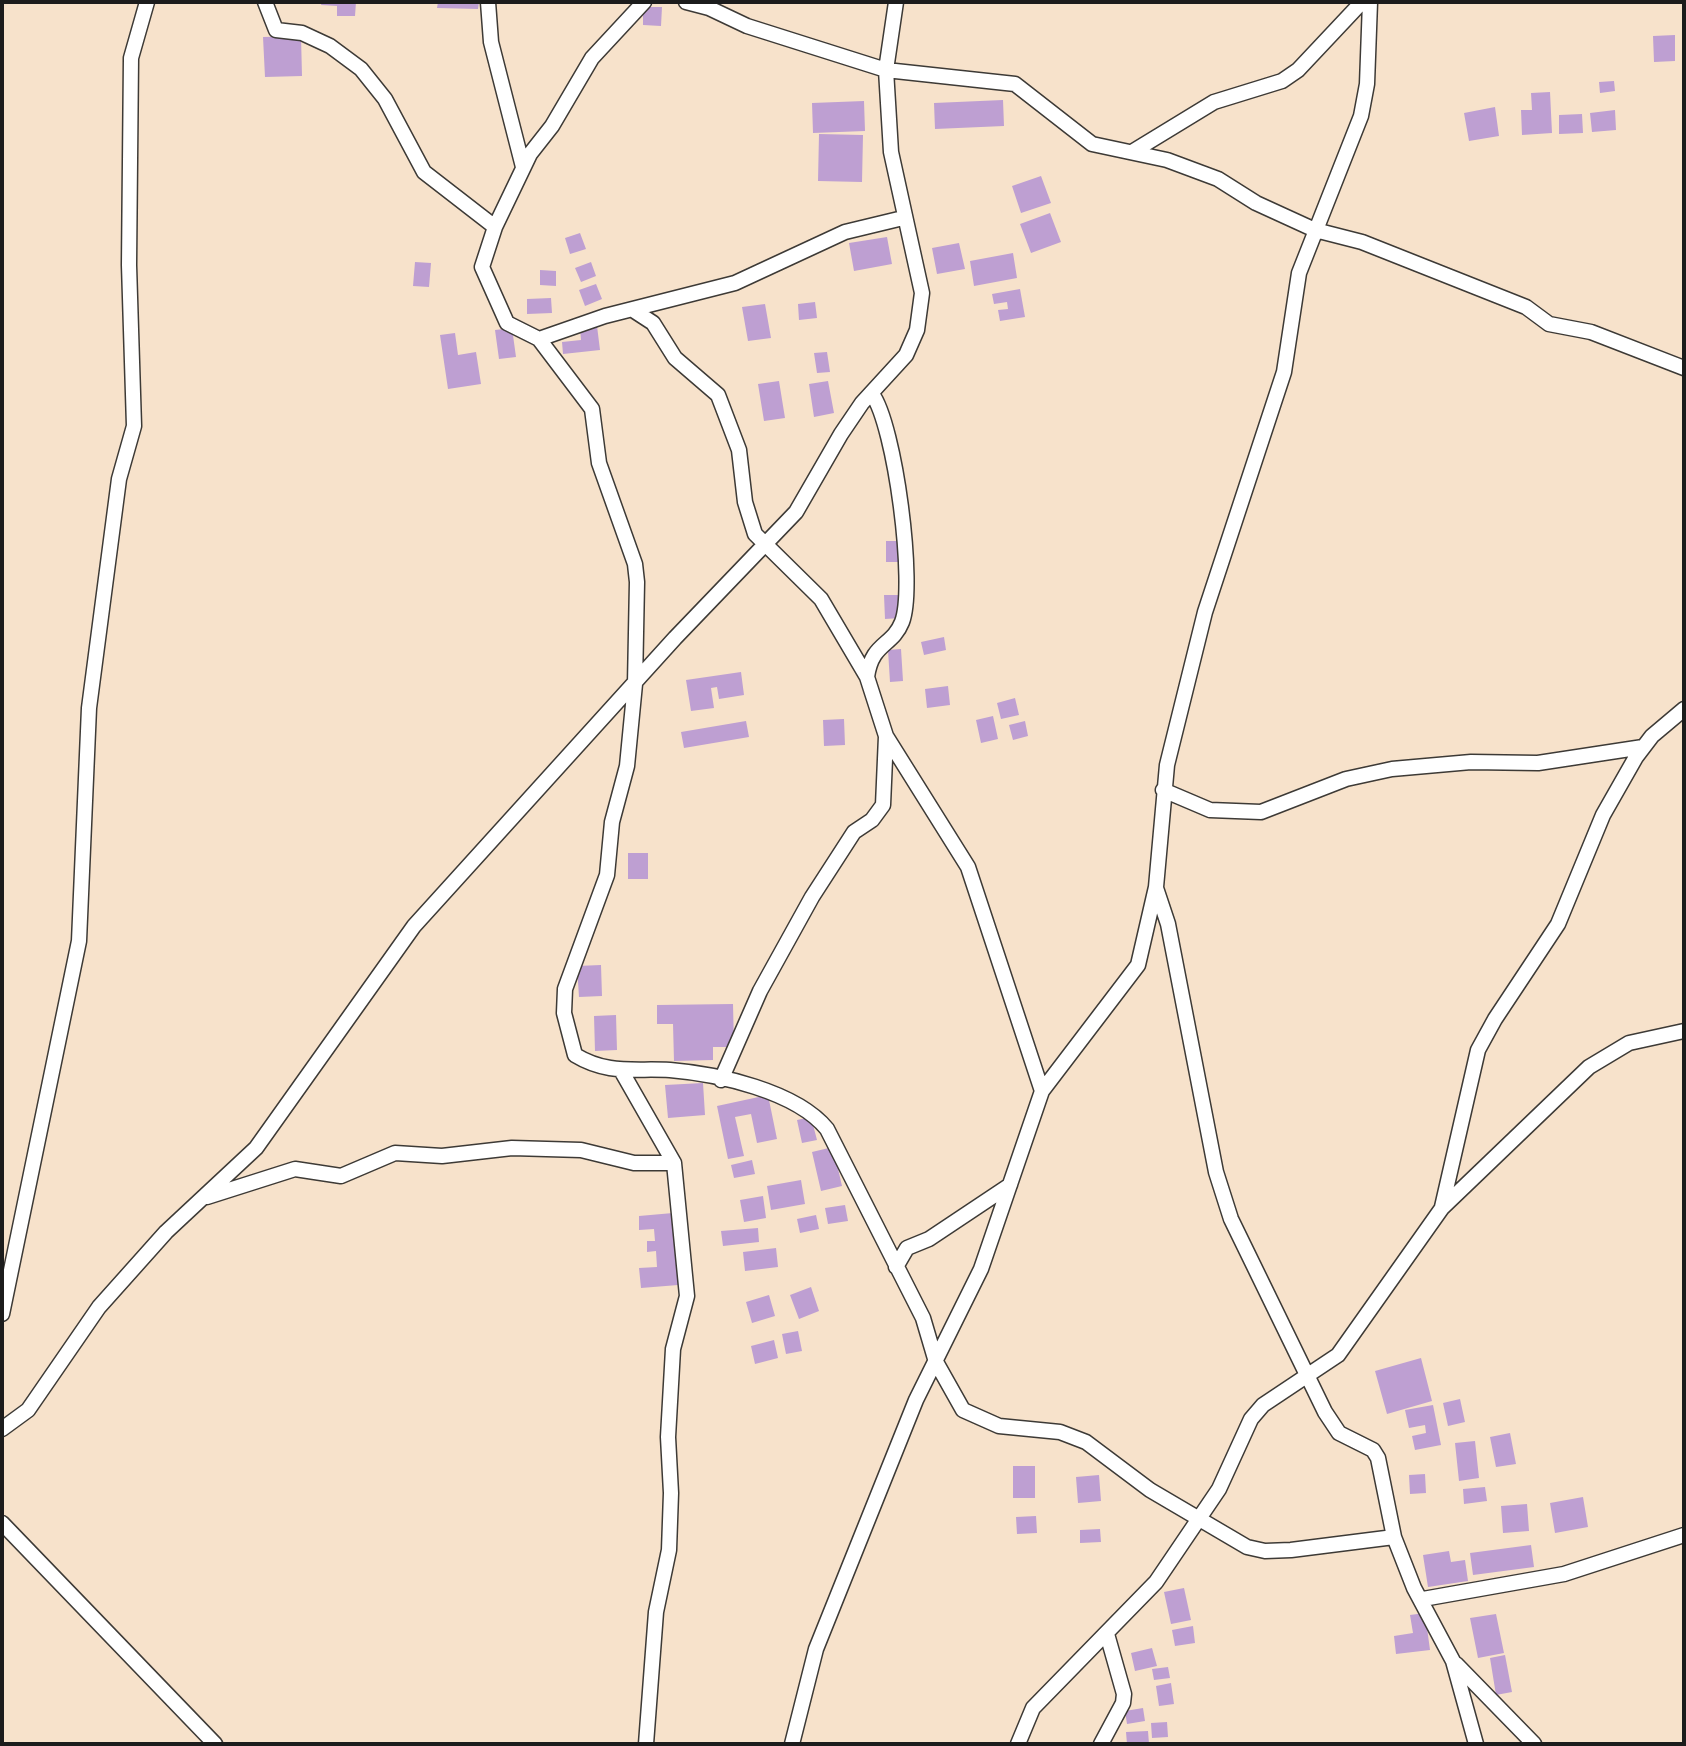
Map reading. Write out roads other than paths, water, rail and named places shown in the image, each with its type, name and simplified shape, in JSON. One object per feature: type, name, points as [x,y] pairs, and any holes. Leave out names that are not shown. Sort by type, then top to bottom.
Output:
[{"type":"street","points":[[2,1314],[79,941],[89,708],[119,479],[134,426],[129,265],[131,58],[147,2]]},
{"type":"street","points":[[265,2],[276,30],[284,34],[302,33],[330,46],[361,69],[385,99],[424,172],[495,227]]},
{"type":"street","points":[[488,2],[491,42],[523,167]]},
{"type":"street","points":[[644,2],[592,58],[552,126],[523,167],[482,260],[484,275],[507,323],[539,339],[568,381],[585,397],[596,423],[599,463],[635,564],[635,684],[627,766],[612,822],[607,875],[586,938],[569,975],[563,1003],[575,1055],[622,1072],[668,1070],[721,1080],[779,1096],[817,1117],[827,1129],[923,1318],[936,1362],[957,1402],[973,1416],[1023,1431],[1060,1432],[1086,1442],[1227,1539],[1265,1551],[1394,1537]]},
{"type":"street","points":[[686,2],[709,8],[747,26],[886,70],[1015,84],[1024,88],[1082,138],[1103,147],[1167,160],[1218,179],[1256,203],[1315,230],[1362,242],[1526,307],[1549,324],[1591,332],[1684,368]]},
{"type":"street","points":[[2,1429],[28,1410],[99,1307],[166,1232],[256,1148],[414,926],[796,512],[841,434],[906,355],[922,310],[917,267],[903,218],[891,152],[886,70],[896,2]]},
{"type":"street","points":[[1132,152],[1214,102],[1290,75],[1362,2]]},
{"type":"street","points":[[792,1744],[816,1649],[899,1440],[969,1300],[1042,1091],[1138,965],[1156,887],[1163,790],[1205,612],[1284,372],[1299,273],[1361,116],[1368,66],[1370,2]]},
{"type":"street","points":[[539,339],[605,316],[735,283],[805,254],[845,232],[903,218]]},
{"type":"street","points":[[664,338],[668,302]]},
{"type":"street","points":[[633,310],[653,323],[679,363],[718,395],[739,450],[749,521],[765,545],[821,599],[867,677],[886,736],[968,867],[1042,1091]]},
{"type":"street","points":[[883,413],[889,378]]},
{"type":"street","points":[[867,677],[873,653],[894,634],[904,614],[902,508],[883,413],[872,394]]},
{"type":"street","points":[[1442,1208],[1478,1050],[1558,924],[1603,815],[1643,747],[1684,709]]},
{"type":"street","points":[[721,1080],[760,991],[812,897],[854,832],[872,820],[883,805],[886,736]]},
{"type":"street","points":[[1163,790],[1210,810],[1261,812],[1346,779],[1392,769],[1471,762],[1538,763],[1643,747]]},
{"type":"street","points":[[1156,887],[1168,924],[1216,1172],[1236,1231],[1307,1377],[1339,1433],[1373,1450],[1378,1458],[1394,1537],[1414,1588],[1423,1599],[1453,1661],[1476,1744]]},
{"type":"street","points":[[1018,1744],[1033,1708],[1156,1582],[1200,1521],[1219,1489],[1251,1419],[1263,1405],[1338,1355],[1442,1208],[1589,1067],[1629,1043],[1684,1031]]},
{"type":"street","points":[[622,1072],[674,1163],[687,1296],[673,1349],[668,1426],[671,1493],[669,1550],[656,1612],[646,1744]]},
{"type":"street","points":[[202,1199],[295,1169],[341,1176],[395,1153],[442,1156],[512,1148],[581,1150],[634,1163],[674,1163]]},
{"type":"street","points":[[896,1267],[907,1248],[949,1226],[1010,1184]]},
{"type":"street","points":[[882,1240],[907,1248]]},
{"type":"street","points":[[2,1523],[215,1744]]},
{"type":"street","points":[[1423,1599],[1564,1574],[1684,1535]]},
{"type":"street","points":[[1104,1743],[1123,1703],[1124,1694],[1107,1634]]},
{"type":"street","points":[[1453,1661],[1534,1744]]}]
